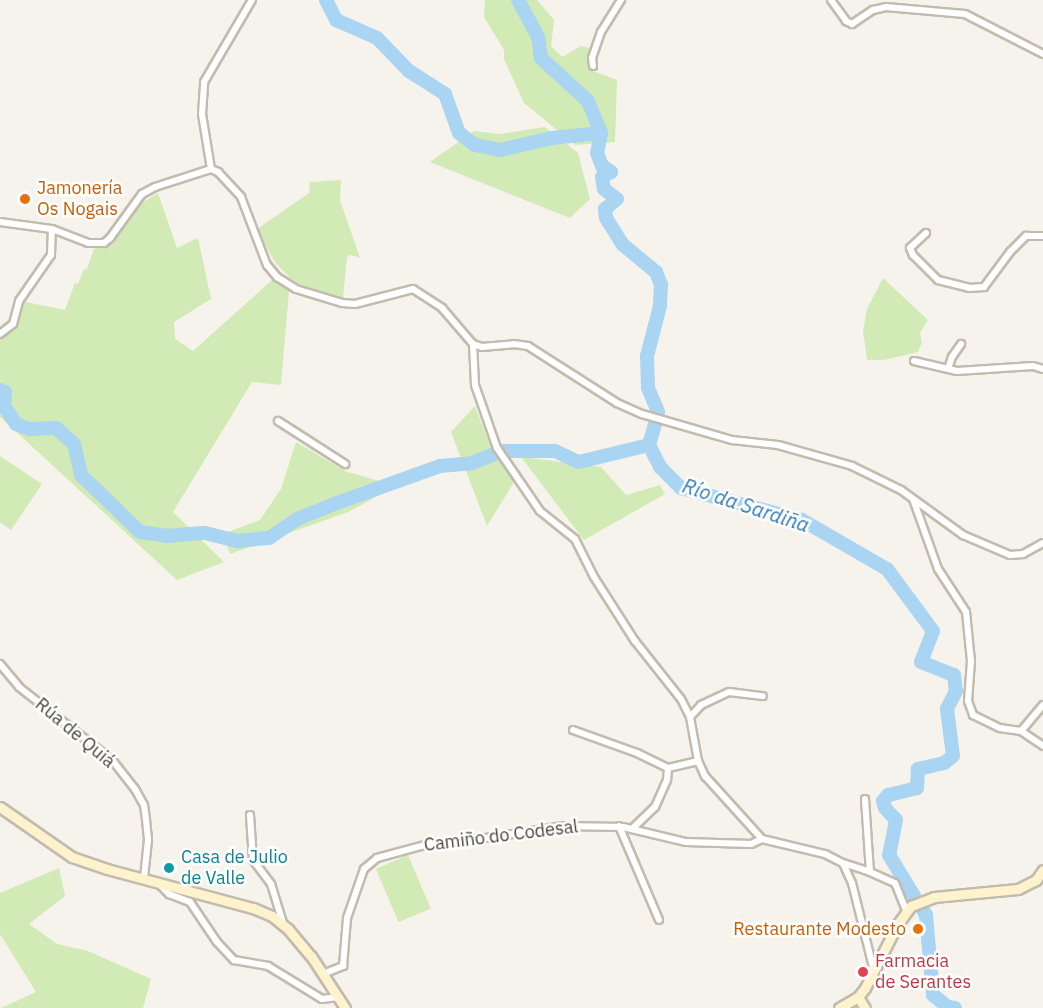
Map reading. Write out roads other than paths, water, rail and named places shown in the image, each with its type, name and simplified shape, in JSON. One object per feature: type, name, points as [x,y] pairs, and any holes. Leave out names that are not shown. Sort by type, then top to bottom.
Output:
[{"type":"main road","points":[[0,807],[72,857],[253,908],[272,916],[311,956],[345,1008]]},
{"type":"main road","points":[[839,1008],[858,997],[906,910],[916,903],[934,897],[1018,889],[1036,880],[1043,870]]},
{"type":"main road","points":[[858,997],[865,1008]]},
{"type":"street","points":[[211,169],[202,114],[204,82],[252,0]]},
{"type":"street","points":[[593,66],[600,32],[621,0]]},
{"type":"street","points":[[831,0],[846,21],[852,24],[873,10],[886,7],[965,14],[1043,54]]},
{"type":"street","points":[[0,222],[52,229],[88,243],[104,243],[142,194],[155,187],[211,169],[218,172],[241,197],[267,265],[288,285],[342,303],[371,300],[413,289],[442,308],[473,344],[482,347],[514,344],[528,346],[617,402],[642,414],[732,440],[778,445],[813,453],[852,466],[891,484],[963,535],[1010,555],[1023,554],[1043,543]]},
{"type":"street","points":[[0,334],[13,324],[19,302],[51,255],[52,229]]},
{"type":"street","points":[[927,234],[910,248],[913,255],[938,280],[969,288],[984,287],[1010,252],[1026,236],[1043,236]]},
{"type":"street","points":[[473,344],[475,385],[497,448],[540,512],[575,539],[594,577],[629,632],[645,656],[681,699],[690,717],[698,761],[705,776],[762,839],[825,854],[895,883],[906,910]]},
{"type":"street","points":[[948,369],[952,357],[961,344]]},
{"type":"street","points":[[914,361],[957,371],[1033,366],[1043,369]]},
{"type":"street","points":[[278,421],[345,464]]},
{"type":"street","points":[[913,499],[938,568],[966,612],[971,661],[968,702],[973,715],[1000,728],[1021,731],[1043,746]]},
{"type":"street","name":"Rúa de Quiá","points":[[0,664],[19,687],[113,762],[135,789],[144,805],[147,830],[144,879]]},
{"type":"street","points":[[690,717],[701,705],[729,692],[763,696]]},
{"type":"street","points":[[1021,731],[1043,705]]},
{"type":"street","points":[[573,730],[637,753],[668,768],[698,761]]},
{"type":"street","points":[[632,829],[655,807],[667,780],[668,768]]},
{"type":"street","points":[[865,799],[870,873]]},
{"type":"street","points":[[250,815],[253,860],[271,884],[284,917],[284,926]]},
{"type":"street","name":"Camiño do Codesal","points":[[323,974],[339,970],[345,961],[346,918],[359,879],[370,861],[426,845],[563,826],[619,826],[686,842],[752,844],[762,839]]},
{"type":"street","points":[[619,826],[659,920]]},
{"type":"street","points":[[843,863],[852,883],[874,971]]},
{"type":"street","points":[[158,883],[169,894],[190,902],[217,942],[234,960],[268,966],[322,999],[338,997]]},
{"type":"waterway","points":[[326,0],[336,20],[377,38],[409,71],[445,94],[459,133],[475,145],[500,150],[552,138],[601,133]]},
{"type":"waterway","points":[[518,0],[538,37],[541,58],[588,101],[601,133],[597,153],[602,166],[611,172],[602,177],[604,189],[617,199],[605,209],[606,218],[622,244],[656,272],[661,285],[660,306],[647,356],[648,388],[658,412]]},
{"type":"waterway","name":"Río da Sardiña","points":[[0,390],[5,392],[4,406],[16,424],[29,429],[56,428],[74,444],[81,475],[140,532],[167,536],[205,533],[238,541],[269,538],[297,519],[440,466],[472,463],[502,451],[555,451],[579,462],[649,445],[660,467],[681,488],[802,520],[887,569],[933,631],[921,662],[954,675],[956,691],[947,709],[953,756],[944,763],[918,769],[917,788],[888,795],[883,801],[885,808],[896,820],[889,855],[914,896]]},
{"type":"waterway","points":[[649,445],[655,424]]},
{"type":"waterway","name":"Río da Sardiña","points":[[923,910],[926,915],[933,995],[948,1007],[955,1008]]},
{"type":"place","name":"Jamonería Os Nogais","points":[[25,199]]},
{"type":"place","name":"Casa de Julio de Valle","points":[[169,868]]},
{"type":"place","name":"Restaurante Modesto","points":[[918,929]]},
{"type":"place","name":"Farmacia de Serantes","points":[[863,972]]}]
